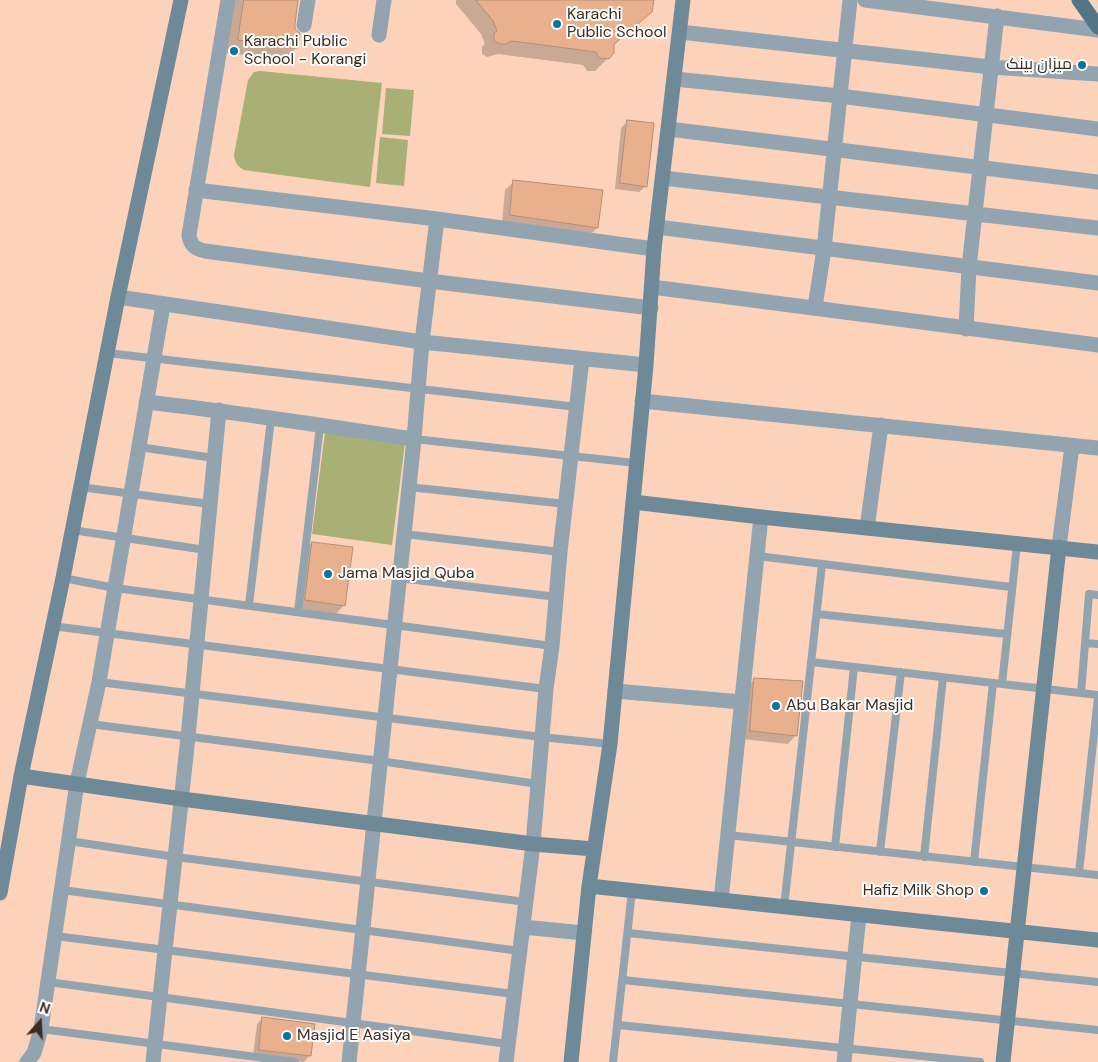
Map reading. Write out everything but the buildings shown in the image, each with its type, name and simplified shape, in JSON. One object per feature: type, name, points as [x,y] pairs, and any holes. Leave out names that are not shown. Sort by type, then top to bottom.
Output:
[{"type":"main road","points":[[1080,0],[1098,28]]},
{"type":"street","points":[[0,893],[21,776],[63,578],[118,297],[181,0]]},
{"type":"street","points":[[228,0],[189,235],[193,246],[199,250],[651,308]]},
{"type":"street","points":[[304,26],[308,0]]},
{"type":"street","points":[[379,35],[384,0]]},
{"type":"street","points":[[571,1062],[589,886],[610,744],[646,365],[654,249],[683,0]]},
{"type":"street","points":[[815,307],[824,249],[850,0]]},
{"type":"street","points":[[865,0],[1098,28]]},
{"type":"street","points":[[966,329],[969,267],[997,16]]},
{"type":"street","points":[[680,32],[991,67],[1098,74]]},
{"type":"street","points":[[675,78],[840,96],[1098,129]]},
{"type":"street","points":[[669,129],[1098,182]]},
{"type":"street","points":[[663,178],[1098,228]]},
{"type":"street","points":[[196,190],[437,219],[654,249]]},
{"type":"street","points":[[349,1062],[414,438],[422,342],[437,219]]},
{"type":"street","points":[[657,227],[1098,283]]},
{"type":"street","points":[[652,287],[1098,345]]},
{"type":"street","points":[[118,297],[422,342],[646,365]]},
{"type":"street","points":[[27,1062],[34,1053],[41,1029],[77,784],[108,633],[163,305]]},
{"type":"street","points":[[506,1062],[533,844],[541,737],[582,359]]},
{"type":"street","points":[[642,401],[1098,448]]},
{"type":"street","points":[[146,402],[219,410],[271,419],[414,438]]},
{"type":"street","points":[[153,1062],[182,799],[219,410]]},
{"type":"street","points":[[867,528],[881,425]]},
{"type":"street","points":[[1003,1062],[1043,689],[1072,446]]},
{"type":"street","points":[[633,502],[1098,552]]},
{"type":"street","points":[[721,900],[761,517]]},
{"type":"street","points":[[615,691],[742,702]]},
{"type":"street","points":[[21,776],[182,799],[533,844],[594,848]]},
{"type":"street","points":[[589,886],[1098,940]]},
{"type":"street","points":[[845,1055],[859,915]]},
{"type":"street","points":[[522,928],[584,933]]},
{"type":"lane","points":[[107,352],[577,407]]},
{"type":"lane","points":[[249,605],[271,419]]},
{"type":"lane","points":[[298,612],[320,426]]},
{"type":"lane","points":[[414,438],[636,463]]},
{"type":"lane","points":[[139,447],[214,458]]},
{"type":"lane","points":[[80,487],[210,504]]},
{"type":"lane","points":[[409,487],[566,504]]},
{"type":"lane","points":[[72,530],[206,550]]},
{"type":"lane","points":[[404,534],[560,552]]},
{"type":"lane","points":[[974,862],[1017,544]]},
{"type":"lane","points":[[757,556],[1011,587]]},
{"type":"lane","points":[[784,907],[822,564]]},
{"type":"lane","points":[[63,578],[115,588],[552,646]]},
{"type":"lane","points":[[399,578],[556,597]]},
{"type":"lane","points":[[1081,693],[1089,594],[1098,595]]},
{"type":"lane","points":[[817,614],[1006,634]]},
{"type":"lane","points":[[52,626],[546,689]]},
{"type":"lane","points":[[1085,643],[1098,644]]},
{"type":"lane","points":[[811,662],[1098,696],[1079,874]]},
{"type":"lane","points":[[835,846],[854,667]]},
{"type":"lane","points":[[880,852],[901,672]]},
{"type":"lane","points":[[924,856],[943,677]]},
{"type":"lane","points":[[99,682],[610,744]]},
{"type":"lane","points":[[90,724],[380,761],[538,784]]},
{"type":"lane","points":[[728,835],[1098,876]]},
{"type":"lane","points":[[69,842],[526,902]]},
{"type":"lane","points":[[62,890],[520,951]]},
{"type":"lane","points":[[613,1062],[632,891]]},
{"type":"lane","points":[[628,933],[1098,982]]},
{"type":"lane","points":[[55,936],[359,976],[514,994]]},
{"type":"lane","points":[[622,980],[1098,1030]]},
{"type":"lane","points":[[48,982],[508,1044]]},
{"type":"lane","points":[[618,1025],[845,1055],[980,1062]]},
{"type":"lane","points":[[41,1029],[294,1062]]},
{"type":"green space","points":[[260,71],[382,83],[370,187],[244,170],[238,166],[234,155],[248,80],[254,72]]},
{"type":"green space","points":[[386,88],[414,90],[410,136],[382,134]]},
{"type":"green space","points":[[380,137],[408,140],[404,186],[376,183]]},
{"type":"green space","points":[[325,432],[405,443],[392,545],[312,534]]},
{"type":"place","name":"Karachi Public School","points":[[557,24]]},
{"type":"place","name":"Karachi Public School - Korangi","points":[[234,51]]},
{"type":"place","name":"میزان بینک","points":[[1082,65]]},
{"type":"place","name":"Jama Masjid Quba","points":[[328,574]]},
{"type":"place","name":"Abu Bakar Masjid","points":[[776,706]]},
{"type":"place","name":"Hafiz Milk Shop","points":[[984,891]]},
{"type":"place","name":"Masjid E Aasiya","points":[[287,1036]]}]
